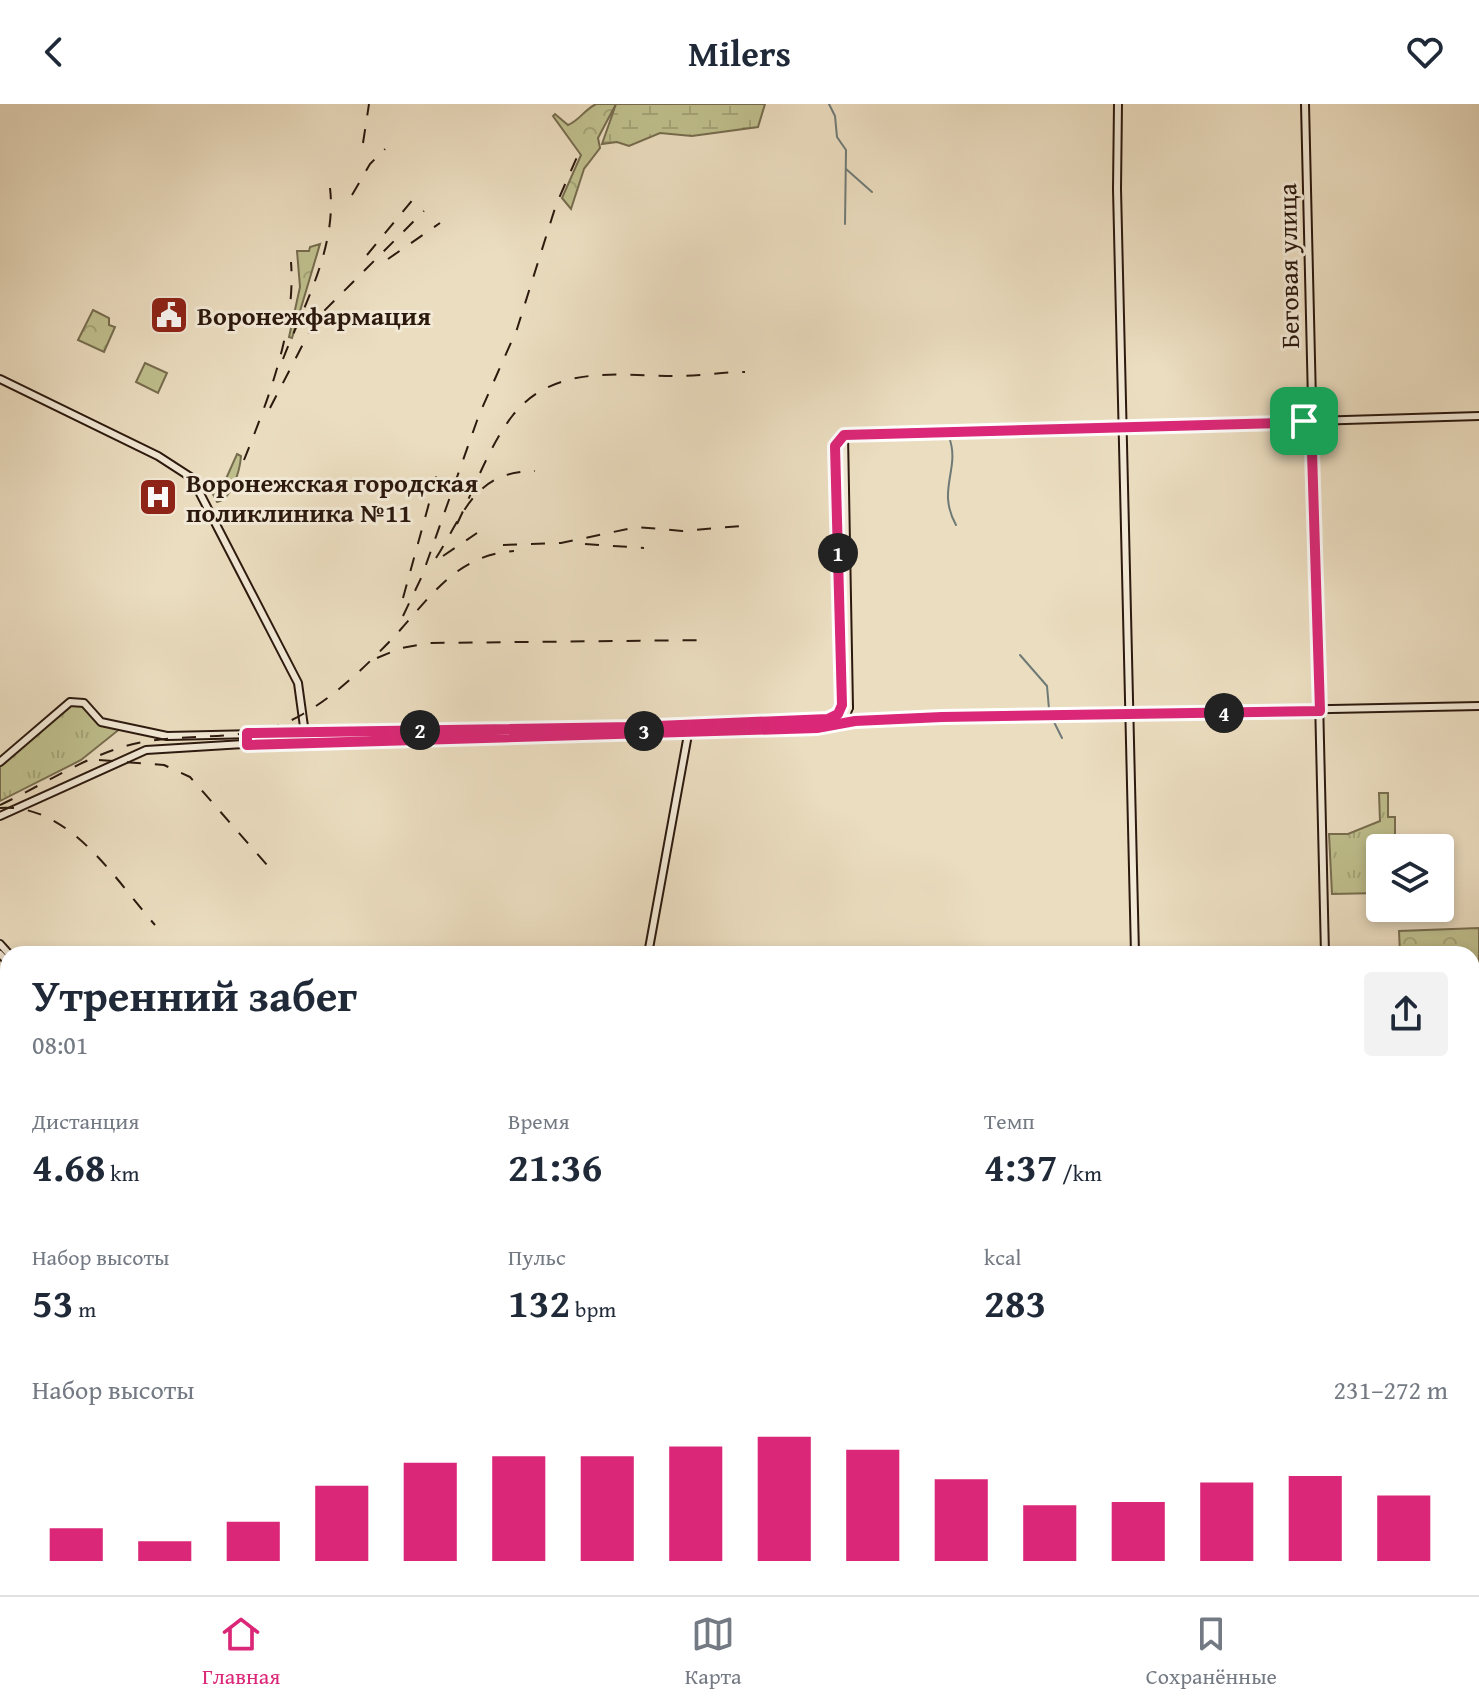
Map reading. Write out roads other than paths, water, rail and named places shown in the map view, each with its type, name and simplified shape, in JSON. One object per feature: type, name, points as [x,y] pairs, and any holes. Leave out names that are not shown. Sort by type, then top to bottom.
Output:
[{"type":"main road","points":[[1118,104],[1122,428],[1135,946]]},
{"type":"main road","name":"Беговая улица","points":[[1305,104],[1325,946]]},
{"type":"main road","points":[[0,379],[158,456],[192,478],[298,683],[305,742]]},
{"type":"main road","points":[[828,719],[838,714],[842,705],[835,446],[844,435],[1479,416]]},
{"type":"main road","points":[[844,435],[849,715],[855,721]]},
{"type":"main road","points":[[836,467],[845,479]]},
{"type":"main road","points":[[0,762],[61,708],[76,701],[84,703],[101,722],[153,735],[831,727],[855,721],[1479,706]]},
{"type":"main road","points":[[0,816],[136,753],[305,742],[689,728],[841,718],[849,707]]},
{"type":"main road","points":[[649,946],[689,728]]},
{"type":"main road","points":[[247,733],[247,745]]},
{"type":"waterway","points":[[829,104],[835,116],[837,137],[846,150],[845,224]]},
{"type":"waterway","points":[[846,169],[872,192]]},
{"type":"waterway","points":[[949,437],[952,459],[948,501],[956,525]]},
{"type":"waterway","points":[[1020,655],[1047,686],[1049,709]]},
{"type":"waterway","points":[[1054,722],[1062,738]]},
{"type":"railway","points":[[363,143],[369,104]]},
{"type":"railway","points":[[352,195],[370,164],[385,149]]},
{"type":"railway","points":[[403,616],[422,576],[479,415],[517,329],[556,205],[577,157]]},
{"type":"railway","points":[[283,359],[324,254],[329,232],[330,188]]},
{"type":"railway","points":[[367,255],[419,192]]},
{"type":"railway","points":[[270,408],[316,319],[424,211]]},
{"type":"railway","points":[[388,259],[440,223]]},
{"type":"railway","points":[[244,460],[271,389],[285,338],[291,262]]},
{"type":"railway","points":[[457,524],[504,427],[530,398],[548,387],[590,376],[686,376],[745,372]]},
{"type":"railway","points":[[403,598],[439,467]]},
{"type":"railway","points":[[436,558],[464,511],[484,487],[498,478],[535,471]]},
{"type":"railway","points":[[503,545],[561,543],[637,527],[682,531],[741,526]]},
{"type":"railway","points":[[443,556],[477,533]]},
{"type":"railway","points":[[585,544],[644,548]]},
{"type":"railway","points":[[0,805],[78,765],[126,746],[171,738],[261,731],[303,714],[361,670],[431,595],[459,570],[493,554],[514,551]]},
{"type":"railway","points":[[377,658],[401,648],[430,643],[709,640]]},
{"type":"railway","points":[[99,760],[164,765],[190,777],[274,873]]},
{"type":"railway","points":[[0,808],[25,810],[69,830],[106,866],[155,925]]},
{"type":"place","name":"Воронежфармация","points":[[169,315]]},
{"type":"place","name":"Воронежская городская поликлиника №11","points":[[158,497]]}]
